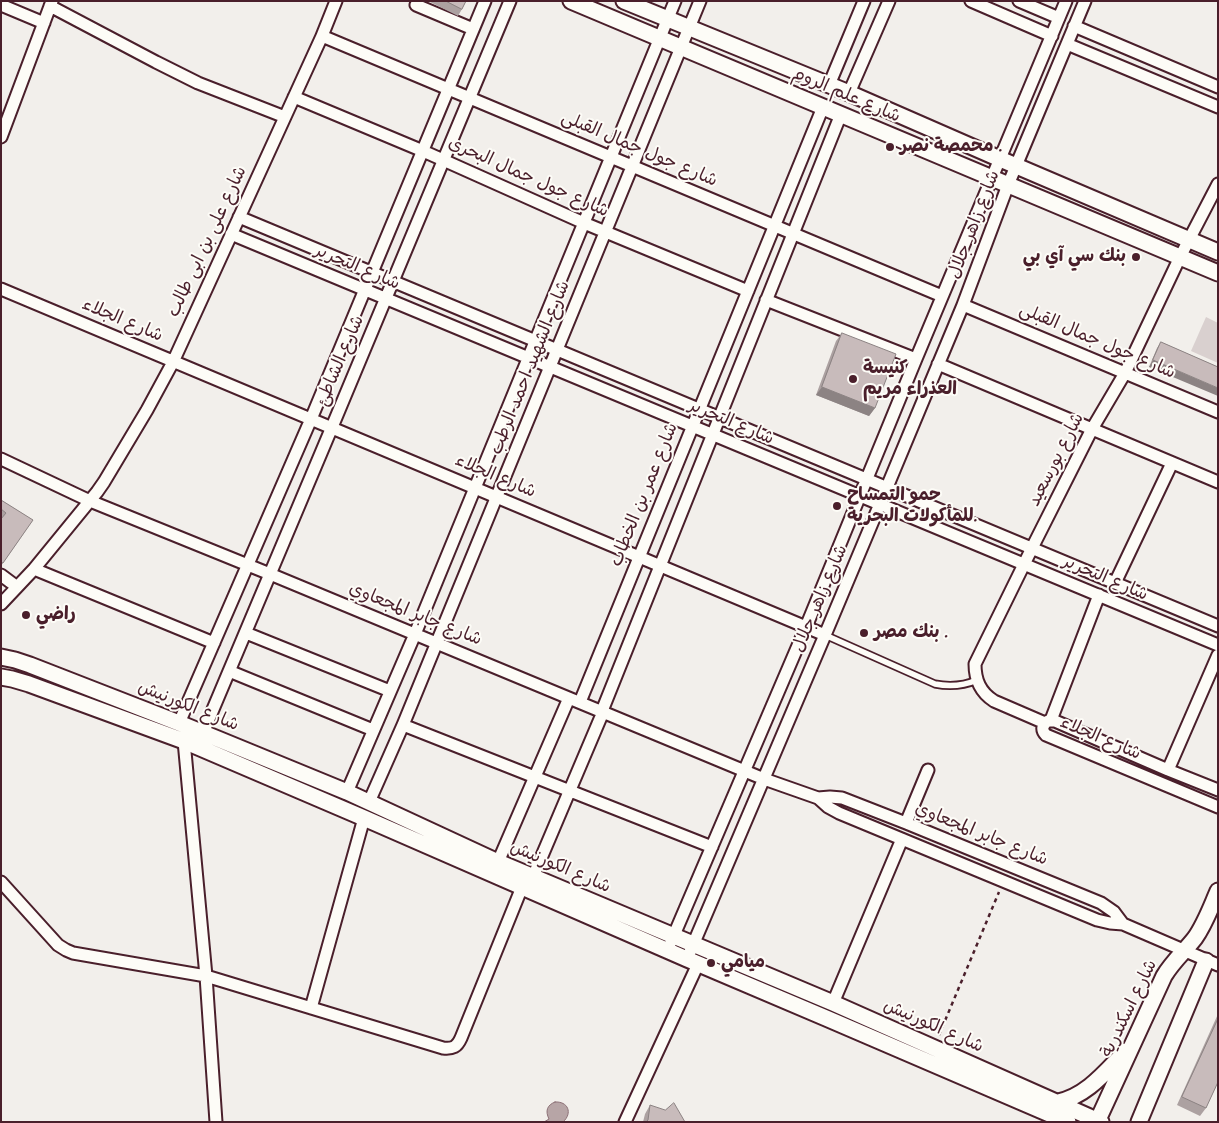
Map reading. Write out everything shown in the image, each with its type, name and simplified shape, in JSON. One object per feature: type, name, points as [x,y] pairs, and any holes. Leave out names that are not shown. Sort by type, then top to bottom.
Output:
[{"type":"street","name":"شارع على بن ابى طالب","points":[[1,604],[34,569],[90,501],[104,482],[142,418],[173,362],[322,36],[336,1]]},
{"type":"street","name":"شارع الشاطئ","points":[[179,723],[311,419],[485,1]]},
{"type":"street","name":"شارع الشاطئ","points":[[203,733],[510,1]]},
{"type":"street","name":"شارع علم الروم","points":[[571,1],[1218,273]]},
{"type":"street","name":"شارع علم الروم","points":[[624,1],[849,93],[1218,252]]},
{"type":"street","name":"شارع الشهيد احمد الرطب","points":[[347,792],[415,634],[676,1]]},
{"type":"street","name":"شارع الشهيد احمد الرطب","points":[[369,802],[437,643],[700,1]]},
{"type":"street","points":[[829,85],[864,1]]},
{"type":"street","points":[[849,93],[889,1]]},
{"type":"street","points":[[971,1],[1052,36]]},
{"type":"street","points":[[1019,1],[1059,18]]},
{"type":"street","name":"شارع زاهر جلال","points":[[671,943],[806,627],[1066,1]]},
{"type":"street","name":"شارع زاهر جلال","points":[[625,1122],[692,961],[693,944],[887,488],[962,305],[1008,185],[1085,1]]},
{"type":"street","points":[[2,131],[51,4],[177,73],[285,117]]},
{"type":"street","points":[[1,5],[44,23]]},
{"type":"street","points":[[416,5],[473,29]]},
{"type":"street","points":[[1074,26],[1218,87]]},
{"type":"street","name":"شارع جول جمال القبلى","points":[[322,36],[942,296]]},
{"type":"street","points":[[1067,44],[1218,107]]},
{"type":"street","name":"شارع جول جمال البحرى","points":[[294,97],[444,160],[584,223],[748,291]]},
{"type":"street","name":"شارع عمر بن الخطاب","points":[[498,862],[535,777],[574,700],[639,556],[823,107]]},
{"type":"street","points":[[1,882],[53,939],[66,950],[73,953],[206,976],[443,1048],[450,1049],[455,1047],[461,1038],[528,882],[570,791],[841,114]]},
{"type":"street","name":"شارع بورسعيد","points":[[977,680],[975,664],[1092,428],[1125,373],[1180,257],[1218,184]]},
{"type":"street","name":"شارع التحرير","points":[[239,217],[1218,626]]},
{"type":"street","name":"شارع التحرير","points":[[231,234],[1218,645]]},
{"type":"street","name":"شارع الجلاء","points":[[1,289],[825,635]]},
{"type":"street","points":[[766,300],[916,359]]},
{"type":"street","name":"شارع جول جمال القبلى","points":[[962,305],[1218,412]]},
{"type":"street","points":[[938,364],[1218,482]]},
{"type":"street","name":"شارع جابر المجعاوي","points":[[1,459],[90,501],[744,770],[818,798],[833,810],[1004,882],[1097,920],[1122,924],[1212,963]]},
{"type":"street","points":[[1115,583],[1172,463]]},
{"type":"street","points":[[34,569],[214,643]]},
{"type":"street","points":[[1,575],[17,587]]},
{"type":"street","points":[[977,680],[984,693],[994,701],[1048,721],[1098,595]]},
{"type":"street","points":[[246,633],[390,691]]},
{"type":"street","points":[[1168,770],[1218,655]]},
{"type":"street","name":"شارع الكورنيش","points":[[1,657],[16,660],[179,723],[347,792],[498,862],[528,882]]},
{"type":"street","points":[[229,671],[373,730]]},
{"type":"street","name":"شارع الكورنيش","points":[[1,677],[29,684],[184,741],[364,818],[528,882],[671,943],[692,961],[1055,1111],[1099,1121]]},
{"type":"street","name":"شارع الجلاء","points":[[1218,790],[1048,721],[1042,729],[1046,735],[1218,807]]},
{"type":"street","points":[[403,725],[712,846]]},
{"type":"street","points":[[184,741],[206,976],[216,1122]]},
{"type":"street","points":[[1114,764],[1120,749]]},
{"type":"street","points":[[906,823],[928,770]]},
{"type":"street","name":"شارع جابر المجعاوي","points":[[818,798],[842,798],[1101,903],[1114,912],[1122,924]]},
{"type":"street","points":[[311,1008],[364,818]]},
{"type":"street","points":[[833,1003],[902,839]]},
{"type":"street","name":"شارع اسكندرية","points":[[1099,1121],[1164,976],[1202,928],[1218,891]]},
{"type":"street","name":"شارع الكورنيش","points":[[671,943],[693,944],[833,1003],[933,1048],[1055,1111],[1068,1122]]},
{"type":"street","points":[[1139,1122],[1212,963]]},
{"type":"street","points":[[1055,1111],[1066,1100],[1091,1086],[1132,1045]]},
{"type":"lane","name":"شارع الجلاء","points":[[825,635],[935,684],[952,686],[977,680]]},
{"type":"path","points":[[933,1048],[1004,882]]},
{"type":"shaded area","points":[[1206,317],[1218,323],[1218,363],[1191,351]]},
{"type":"shaded area","points":[[555,1102],[563,1103],[568,1108],[566,1119],[563,1122],[544,1122],[549,1119],[548,1109]]},
{"type":"building","points":[[446,1],[466,1],[462,9]]},
{"type":"building","name":"كنيسة العذراء مريم","points":[[842,333],[896,354],[875,408],[822,387]]},
{"type":"building","points":[[1161,342],[1218,367],[1218,388],[1153,360]]},
{"type":"building","points":[[1,500],[33,520],[3,563],[1,562],[1,519],[6,513],[1,509]]},
{"type":"building","points":[[1218,1019],[1218,1082],[1206,1108],[1182,1097]]},
{"type":"building","points":[[674,1103],[685,1122],[646,1122],[650,1105],[665,1110]]},
{"type":"place","name":"محمصة نصر .","points":[[890,147]]},
{"type":"place","name":"بنك سي آي بي","points":[[1136,257]]},
{"type":"place","name":"كنيسة العذراء مريم","points":[[853,379]]},
{"type":"place","name":"حمو التمساح للمأكولات البحرية.","points":[[837,506]]},
{"type":"place","name":"راضي","points":[[26,615]]},
{"type":"place","name":"بنك مصر .","points":[[864,633]]},
{"type":"place","name":"ميامي","points":[[711,963]]}]
